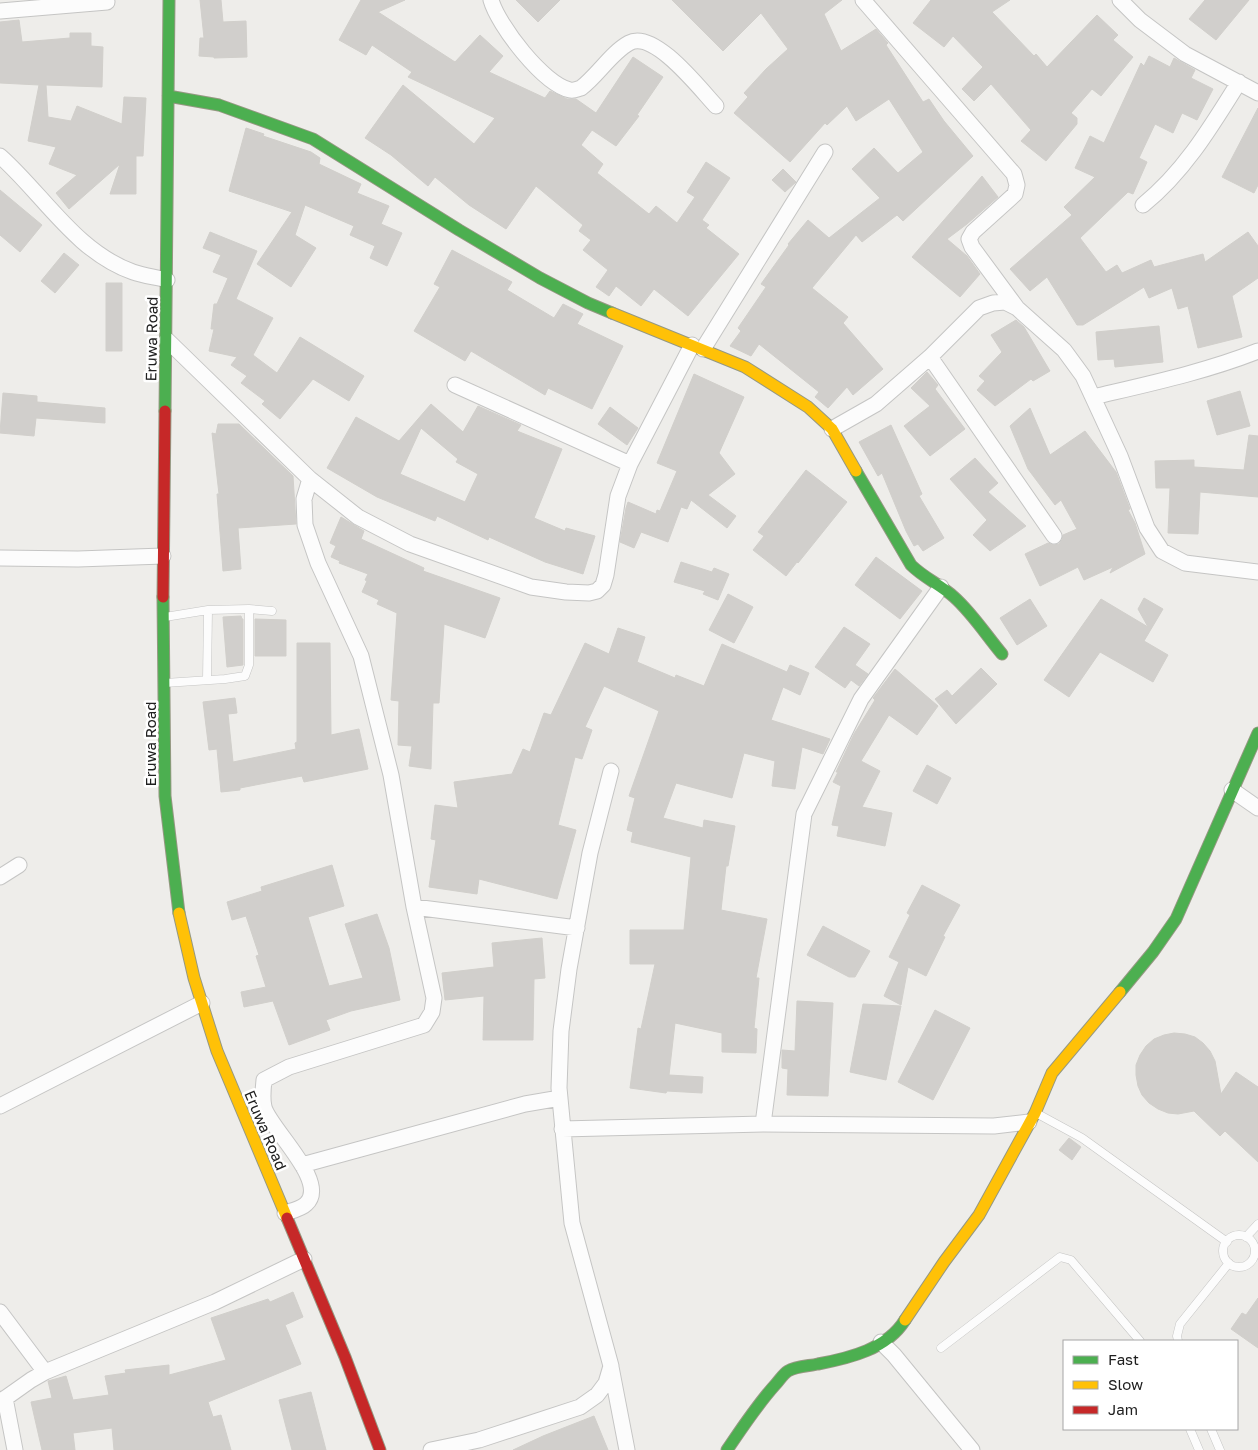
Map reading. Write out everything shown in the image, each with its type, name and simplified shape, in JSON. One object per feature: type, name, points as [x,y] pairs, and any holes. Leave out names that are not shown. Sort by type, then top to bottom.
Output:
[{"type":"street","name":"Eruwa Road","points":[[169,0],[163,556],[165,796],[178,908],[194,978],[217,1051],[345,1357],[380,1450]]},
{"type":"street","points":[[492,0],[494,10],[512,39],[542,72],[567,89],[581,88],[621,49],[631,42],[641,41],[651,44],[664,52],[716,106]]},
{"type":"street","points":[[863,0],[1014,174],[1017,185],[1015,194],[973,232],[969,240],[972,247],[1017,308],[1064,350],[1083,376],[1120,456],[1147,528],[1162,551],[1185,563],[1258,572]]},
{"type":"street","points":[[1120,0],[1140,20],[1185,54],[1258,93]]},
{"type":"street","points":[[0,11],[107,2]]},
{"type":"street","points":[[1143,205],[1169,183],[1189,158],[1238,82]]},
{"type":"street","points":[[168,96],[219,105],[313,139],[540,278],[588,303],[746,367],[808,407],[832,429],[911,564],[920,575],[942,587],[956,599],[1002,654]]},
{"type":"street","points":[[166,340],[310,479],[358,517],[410,544],[531,587],[589,594],[597,591],[603,585],[618,496],[630,464],[698,347],[826,152]]},
{"type":"street","points":[[0,156],[48,208],[100,255],[132,272],[167,280]]},
{"type":"street","points":[[832,429],[876,404],[930,356],[979,308],[993,302],[1005,302],[1017,308]]},
{"type":"street","points":[[1093,397],[1213,367],[1258,351]]},
{"type":"street","points":[[930,356],[1054,536]]},
{"type":"street","points":[[455,385],[570,435],[630,464]]},
{"type":"street","points":[[284,1213],[305,1206],[312,1188],[302,1164],[264,1108],[264,1080],[289,1067],[424,1025],[432,1012],[434,998],[414,907],[391,775],[361,656],[318,563],[305,526],[304,499],[310,479]]},
{"type":"street","points":[[0,558],[78,559],[163,556]]},
{"type":"street","points":[[763,1124],[804,814],[861,699],[942,587]]},
{"type":"street","points":[[727,1450],[760,1402],[788,1371],[846,1359],[868,1350],[889,1338],[901,1327],[944,1262],[979,1215],[1032,1118],[1052,1074],[1153,952],[1176,919],[1258,733]]},
{"type":"street","points":[[611,771],[590,853],[577,928],[561,1031],[560,1098],[572,1223],[611,1366],[627,1450]]},
{"type":"street","points":[[1232,790],[1258,808]]},
{"type":"street","points":[[0,877],[19,865]]},
{"type":"street","points":[[414,907],[577,928]]},
{"type":"street","points":[[0,1106],[202,1003]]},
{"type":"street","points":[[302,1164],[525,1104],[560,1098]]},
{"type":"street","points":[[562,1129],[763,1124],[994,1126],[1032,1118]]},
{"type":"street","points":[[15,1450],[2,1400],[31,1380],[46,1372],[215,1302],[304,1260]]},
{"type":"street","points":[[0,1312],[46,1372]]},
{"type":"street","points":[[881,1342],[894,1355],[972,1450]]},
{"type":"street","points":[[430,1450],[479,1440],[580,1407],[597,1395],[606,1382],[611,1366]]},
{"type":"lane","points":[[165,617],[208,610],[249,609],[272,611]]},
{"type":"lane","points":[[165,683],[245,676],[249,665],[249,609]]},
{"type":"lane","points":[[207,680],[208,610]]},
{"type":"lane","points":[[1032,1118],[1082,1138],[1227,1242]]},
{"type":"lane","points":[[1246,1237],[1258,1224]]},
{"type":"lane","points":[[1239,1235],[1246,1237],[1254,1246],[1254,1258],[1250,1263],[1240,1267],[1229,1263],[1223,1253],[1227,1242],[1232,1237],[1239,1235]]},
{"type":"lane","points":[[941,1348],[1060,1257],[1071,1260],[1139,1340]]},
{"type":"lane","points":[[1178,1340],[1180,1324],[1229,1263]]},
{"type":"lane","points":[[1190,1430],[1199,1450]]},
{"type":"lane","points":[[1211,1430],[1220,1450]]},
{"type":"building","points":[[200,0],[221,0],[223,22],[246,21],[247,57],[214,58],[199,56],[200,38],[204,38]]},
{"type":"building","points":[[361,0],[405,0],[378,12],[455,62],[480,35],[503,56],[489,72],[545,98],[550,91],[567,99],[576,99],[596,113],[633,57],[663,77],[637,115],[639,116],[616,146],[592,130],[581,145],[603,164],[597,173],[649,214],[656,206],[677,223],[695,197],[687,192],[706,162],[730,178],[702,220],[709,225],[706,228],[739,254],[688,316],[654,289],[641,306],[616,286],[609,296],[596,287],[608,270],[583,250],[591,240],[579,231],[583,225],[536,186],[506,229],[469,205],[435,177],[428,186],[391,155],[365,138],[403,85],[474,144],[495,118],[408,77],[412,72],[372,45],[366,55],[339,40]]},
{"type":"building","points":[[516,0],[560,0],[538,22]]},
{"type":"building","points":[[672,0],[842,0],[824,14],[841,51],[876,29],[888,43],[886,45],[923,102],[929,99],[944,121],[973,156],[903,221],[897,215],[862,242],[856,235],[812,288],[848,317],[843,323],[883,369],[853,395],[847,387],[828,408],[815,397],[819,392],[759,344],[751,356],[730,346],[741,331],[738,328],[766,287],[761,284],[788,244],[808,220],[829,238],[880,198],[852,169],[874,148],[898,173],[923,152],[889,99],[856,121],[847,106],[827,125],[825,123],[790,162],[734,113],[748,97],[744,93],[788,49],[761,13],[723,51]]},
{"type":"building","points":[[931,0],[1010,0],[992,12],[1047,67],[1097,15],[1118,35],[1113,40],[1133,57],[1101,96],[1092,89],[1071,113],[1077,118],[1077,124],[1046,161],[1021,141],[1031,130],[991,84],[974,101],[962,89],[983,67],[953,36],[944,47],[913,23]]},
{"type":"building","points":[[1205,0],[1249,0],[1216,40],[1189,19]]},
{"type":"building","points":[[19,20],[22,42],[70,38],[70,33],[91,33],[91,46],[103,47],[102,87],[46,85],[48,117],[71,121],[77,106],[122,124],[124,97],[146,98],[143,156],[136,156],[136,194],[110,194],[120,164],[69,209],[56,193],[77,175],[49,164],[56,147],[28,141],[39,85],[0,83],[0,22]]},
{"type":"building","points":[[1149,56],[1170,67],[1174,58],[1195,70],[1191,78],[1213,89],[1197,120],[1182,113],[1173,133],[1155,124],[1139,158],[1147,162],[1133,194],[1128,192],[1080,238],[1106,272],[1117,265],[1122,273],[1151,260],[1154,267],[1203,254],[1205,262],[1248,232],[1258,246],[1258,278],[1232,296],[1242,337],[1198,348],[1188,306],[1178,309],[1172,288],[1149,298],[1144,287],[1083,325],[1077,325],[1047,277],[1030,291],[1010,269],[1072,215],[1064,207],[1095,177],[1075,168],[1090,136],[1104,143],[1141,63],[1144,66]]},
{"type":"building","points":[[1258,108],[1258,185],[1254,193],[1222,177]]},
{"type":"building","points":[[246,128],[264,134],[263,136],[311,152],[320,158],[319,164],[361,184],[357,193],[389,206],[381,224],[402,233],[387,266],[370,258],[375,246],[350,235],[354,226],[305,205],[295,235],[316,248],[291,287],[257,264],[292,212],[229,191]]},
{"type":"building","points":[[783,169],[796,182],[785,192],[772,180]]},
{"type":"building","points":[[982,176],[998,197],[947,239],[967,256],[980,274],[960,297],[912,257]]},
{"type":"building","points":[[0,190],[42,225],[20,252],[0,235]]},
{"type":"building","points":[[210,232],[257,251],[236,299],[273,318],[253,355],[277,373],[300,337],[364,376],[349,401],[313,379],[280,419],[262,404],[265,401],[241,383],[247,376],[231,365],[237,357],[209,351],[214,329],[211,329],[214,304],[217,304],[228,278],[213,272],[221,255],[203,248]]},
{"type":"building","points":[[452,250],[512,282],[507,290],[554,318],[563,304],[583,314],[577,324],[623,346],[592,409],[548,388],[545,395],[471,351],[465,361],[414,331],[440,287],[434,284]]},
{"type":"building","points":[[64,253],[79,265],[55,293],[41,281]]},
{"type":"building","points":[[106,283],[122,283],[122,351],[106,351]]},
{"type":"building","points":[[1016,320],[1024,327],[1050,371],[1033,381],[1031,379],[995,406],[977,390],[985,381],[979,376],[1002,352],[991,335]]},
{"type":"building","points":[[1159,326],[1163,362],[1115,367],[1114,359],[1098,360],[1096,332]]},
{"type":"building","points":[[927,372],[938,385],[935,389],[965,429],[930,456],[904,426],[930,406],[911,388]]},
{"type":"building","points":[[694,374],[744,397],[719,453],[735,474],[708,495],[736,516],[727,528],[691,500],[687,509],[681,507],[668,542],[641,532],[634,548],[620,542],[628,502],[656,514],[657,510],[660,511],[677,471],[657,463]]},
{"type":"building","points":[[1240,391],[1250,426],[1217,435],[1207,401]]},
{"type":"building","points":[[3,393],[37,396],[37,402],[105,408],[105,423],[36,418],[34,436],[0,433]]},
{"type":"building","points":[[431,404],[463,432],[478,406],[521,425],[517,431],[562,449],[534,518],[565,531],[566,528],[595,536],[583,574],[545,562],[489,537],[488,540],[437,516],[435,521],[377,497],[327,468],[356,417],[399,441]],"holes":[[[421,428],[458,459],[456,462],[478,474],[465,502],[400,474]]]},
{"type":"building","points":[[610,407],[638,428],[627,445],[598,424]]},
{"type":"building","points":[[1030,408],[1050,455],[1085,431],[1116,472],[1145,554],[1110,573],[1113,567],[1084,580],[1078,567],[1040,586],[1025,554],[1048,543],[1059,544],[1063,535],[1077,529],[1061,500],[1055,505],[1028,469],[1010,426]]},
{"type":"building","points":[[218,424],[239,424],[293,476],[296,524],[238,528],[241,569],[223,571],[217,494],[219,494],[212,433],[216,434]]},
{"type":"building","points":[[891,425],[922,494],[919,496],[944,538],[923,551],[918,544],[914,546],[882,473],[878,476],[859,442]]},
{"type":"building","points":[[1249,435],[1258,436],[1258,497],[1200,492],[1198,534],[1168,533],[1170,488],[1156,488],[1155,461],[1194,460],[1194,467],[1244,470]]},
{"type":"building","points":[[975,458],[998,483],[988,492],[1026,526],[990,551],[973,535],[987,520],[950,479]]},
{"type":"building","points":[[806,470],[847,502],[786,576],[753,550],[764,536],[758,532]]},
{"type":"building","points":[[341,517],[364,531],[361,539],[424,568],[423,571],[500,598],[485,638],[444,624],[439,703],[433,703],[431,769],[409,766],[412,746],[398,745],[399,701],[391,700],[397,613],[377,604],[379,600],[362,592],[368,574],[339,563],[340,561],[331,557],[336,546],[330,543]]},
{"type":"building","points":[[876,557],[922,591],[900,619],[855,585]]},
{"type":"building","points":[[681,562],[712,572],[714,568],[729,574],[718,600],[703,594],[705,591],[674,582]]},
{"type":"building","points":[[728,594],[753,607],[734,643],[709,630]]},
{"type":"building","points":[[1144,598],[1163,609],[1144,641],[1168,655],[1153,682],[1100,652],[1069,697],[1044,680],[1101,599],[1148,627],[1138,609]]},
{"type":"building","points":[[1030,599],[1047,626],[1017,645],[1000,618]]},
{"type":"building","points":[[241,616],[243,619],[243,665],[227,667],[223,617]]},
{"type":"building","points":[[255,619],[286,620],[286,656],[255,656]]},
{"type":"building","points":[[844,627],[870,644],[855,665],[868,674],[859,686],[851,680],[845,688],[815,667]]},
{"type":"building","points":[[618,628],[645,637],[637,662],[675,678],[676,675],[704,686],[722,644],[787,672],[790,665],[809,673],[800,695],[783,687],[771,720],[830,739],[823,754],[802,747],[795,789],[772,786],[775,761],[744,753],[732,798],[676,783],[663,818],[703,828],[704,820],[735,826],[728,866],[726,866],[721,910],[767,919],[756,978],[759,978],[754,1028],[757,1029],[756,1053],[722,1052],[722,1033],[675,1023],[669,1075],[703,1077],[702,1093],[667,1091],[666,1093],[630,1088],[638,1028],[641,1029],[655,964],[630,964],[630,930],[684,930],[691,857],[631,842],[633,832],[627,830],[635,798],[629,796],[659,711],[604,686],[585,727],[592,730],[582,759],[575,757],[558,825],[576,830],[557,899],[479,879],[477,894],[429,887],[436,840],[431,839],[435,805],[458,808],[454,782],[512,774],[523,749],[530,752],[544,713],[551,715],[585,643],[609,654]]},
{"type":"building","points":[[297,643],[330,643],[331,735],[359,729],[368,769],[304,782],[302,776],[240,788],[240,790],[221,792],[217,749],[209,750],[203,702],[235,698],[237,713],[228,714],[233,762],[296,749]]},
{"type":"building","points":[[981,668],[997,684],[956,724],[935,699],[947,690],[952,696]]},
{"type":"building","points":[[895,669],[938,706],[917,735],[889,715],[861,761],[880,771],[862,807],[892,813],[885,846],[837,836],[839,826],[832,825],[841,786],[833,782],[854,734],[875,700],[873,698]]},
{"type":"building","points":[[927,765],[951,778],[937,804],[913,791]]},
{"type":"building","points":[[332,865],[344,906],[308,917],[329,986],[363,978],[345,924],[377,914],[389,948],[400,1000],[351,1011],[326,1020],[330,1030],[289,1045],[273,1001],[244,1007],[241,992],[266,987],[256,956],[259,955],[246,916],[232,920],[227,902],[262,891],[261,887]]},
{"type":"building","points":[[922,885],[960,905],[943,936],[945,937],[926,976],[908,967],[901,1005],[884,996],[899,962],[889,957],[910,915],[907,913]]},
{"type":"building","points":[[823,926],[870,951],[855,977],[849,977],[807,955]]},
{"type":"building","points":[[542,938],[545,978],[534,979],[533,1040],[483,1040],[484,996],[445,1000],[442,973],[494,967],[492,943]]},
{"type":"building","points":[[797,1001],[833,1003],[828,1096],[787,1095],[788,1069],[782,1068],[782,1050],[795,1051]]},
{"type":"building","points":[[863,1004],[901,1006],[886,1080],[850,1072]]},
{"type":"building","points":[[935,1010],[970,1028],[933,1100],[898,1082]]},
{"type":"building","points":[[1174,1033],[1195,1037],[1210,1051],[1215,1061],[1221,1094],[1236,1072],[1258,1087],[1258,1162],[1225,1131],[1220,1136],[1194,1111],[1178,1114],[1168,1113],[1149,1103],[1142,1095],[1136,1075],[1136,1065],[1140,1055],[1154,1039]]},
{"type":"building","points":[[1069,1138],[1081,1147],[1072,1160],[1059,1150]]},
{"type":"building","points":[[293,1292],[303,1317],[285,1325],[301,1364],[208,1402],[213,1417],[221,1415],[231,1450],[114,1450],[112,1428],[73,1433],[75,1450],[42,1450],[31,1402],[52,1398],[48,1381],[66,1376],[73,1400],[109,1395],[105,1376],[126,1373],[125,1370],[169,1365],[169,1375],[226,1360],[211,1318],[268,1299],[270,1302]]},
{"type":"building","points":[[1258,1298],[1258,1348],[1231,1329],[1242,1313],[1246,1315]]},
{"type":"building","points":[[311,1392],[326,1450],[292,1450],[279,1400]]},
{"type":"building","points":[[594,1416],[608,1450],[513,1450],[543,1436]]},
{"type":"traffic: fast","points":[[165,411],[169,0]]},
{"type":"traffic: fast","points":[[168,96],[219,105],[313,139],[540,278],[612,313]]},
{"type":"traffic: fast","points":[[856,471],[911,565],[961,604],[1002,654]]},
{"type":"traffic: fast","points":[[163,597],[165,796],[179,913]]},
{"type":"traffic: fast","points":[[1120,992],[1153,952],[1176,919],[1258,733]]},
{"type":"traffic: fast","points":[[727,1450],[768,1393],[786,1372],[795,1368],[843,1359],[867,1351],[888,1338],[905,1320]]},
{"type":"traffic: slow","points":[[612,313],[745,367],[808,407],[832,429],[856,471]]},
{"type":"traffic: slow","points":[[179,913],[194,978],[217,1051],[287,1218]]},
{"type":"traffic: slow","points":[[905,1320],[944,1262],[979,1215],[1035,1113],[1052,1073],[1120,992]]},
{"type":"traffic: jam","points":[[163,597],[165,411]]},
{"type":"traffic: jam","points":[[287,1218],[345,1357],[380,1450]]}]
